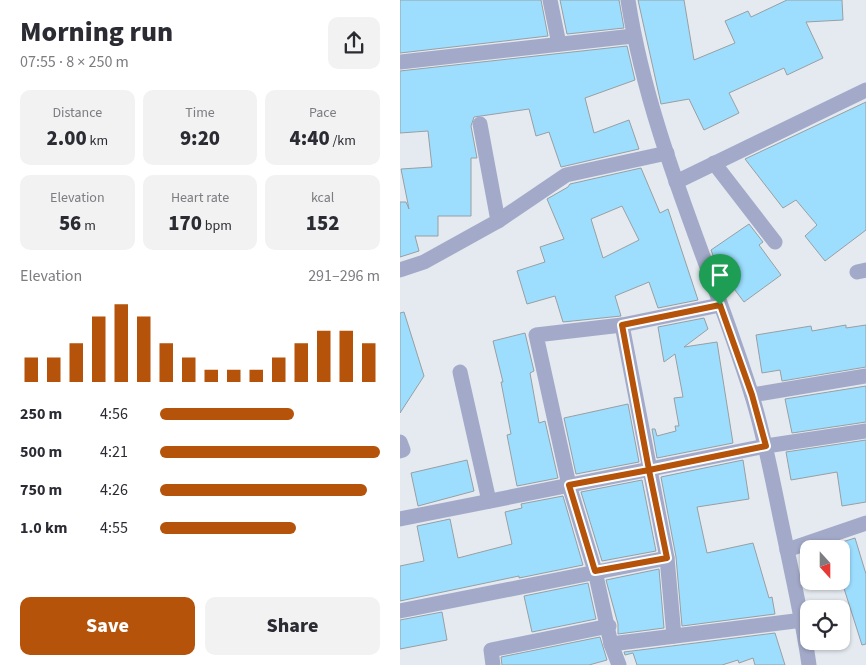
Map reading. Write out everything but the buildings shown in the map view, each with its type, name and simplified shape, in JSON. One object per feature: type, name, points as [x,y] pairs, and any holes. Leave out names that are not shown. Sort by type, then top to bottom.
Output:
[{"type":"street","points":[[550,0],[559,44]]},
{"type":"street","points":[[628,0],[633,36],[676,182],[752,395],[766,446],[800,607]]},
{"type":"street","points":[[400,62],[633,36]]},
{"type":"street","points":[[676,182],[866,90]]},
{"type":"street","points":[[480,124],[498,221]]},
{"type":"street","points":[[400,270],[424,262],[498,221],[566,175],[667,153]]},
{"type":"street","points":[[714,163],[775,242]]},
{"type":"street","points":[[619,665],[611,644],[609,626],[595,571],[569,485],[536,335],[622,325],[720,305]]},
{"type":"street","points":[[622,325],[667,558],[674,636]]},
{"type":"street","points":[[460,372],[489,501]]},
{"type":"street","points":[[752,395],[866,376]]},
{"type":"street","points":[[400,519],[766,446],[866,431]]},
{"type":"street","points":[[400,442],[402,450],[400,451]]},
{"type":"street","points":[[787,550],[866,523]]},
{"type":"street","points":[[400,611],[667,558]]},
{"type":"street","points":[[611,644],[800,620]]},
{"type":"street","points":[[493,665],[491,650],[609,626]]},
{"type":"street","points":[[808,650],[810,665]]},
{"type":"route","points":[[720,305],[622,325],[649,470],[569,485],[595,571],[667,558],[649,470],[766,446],[752,395],[720,305]]}]
